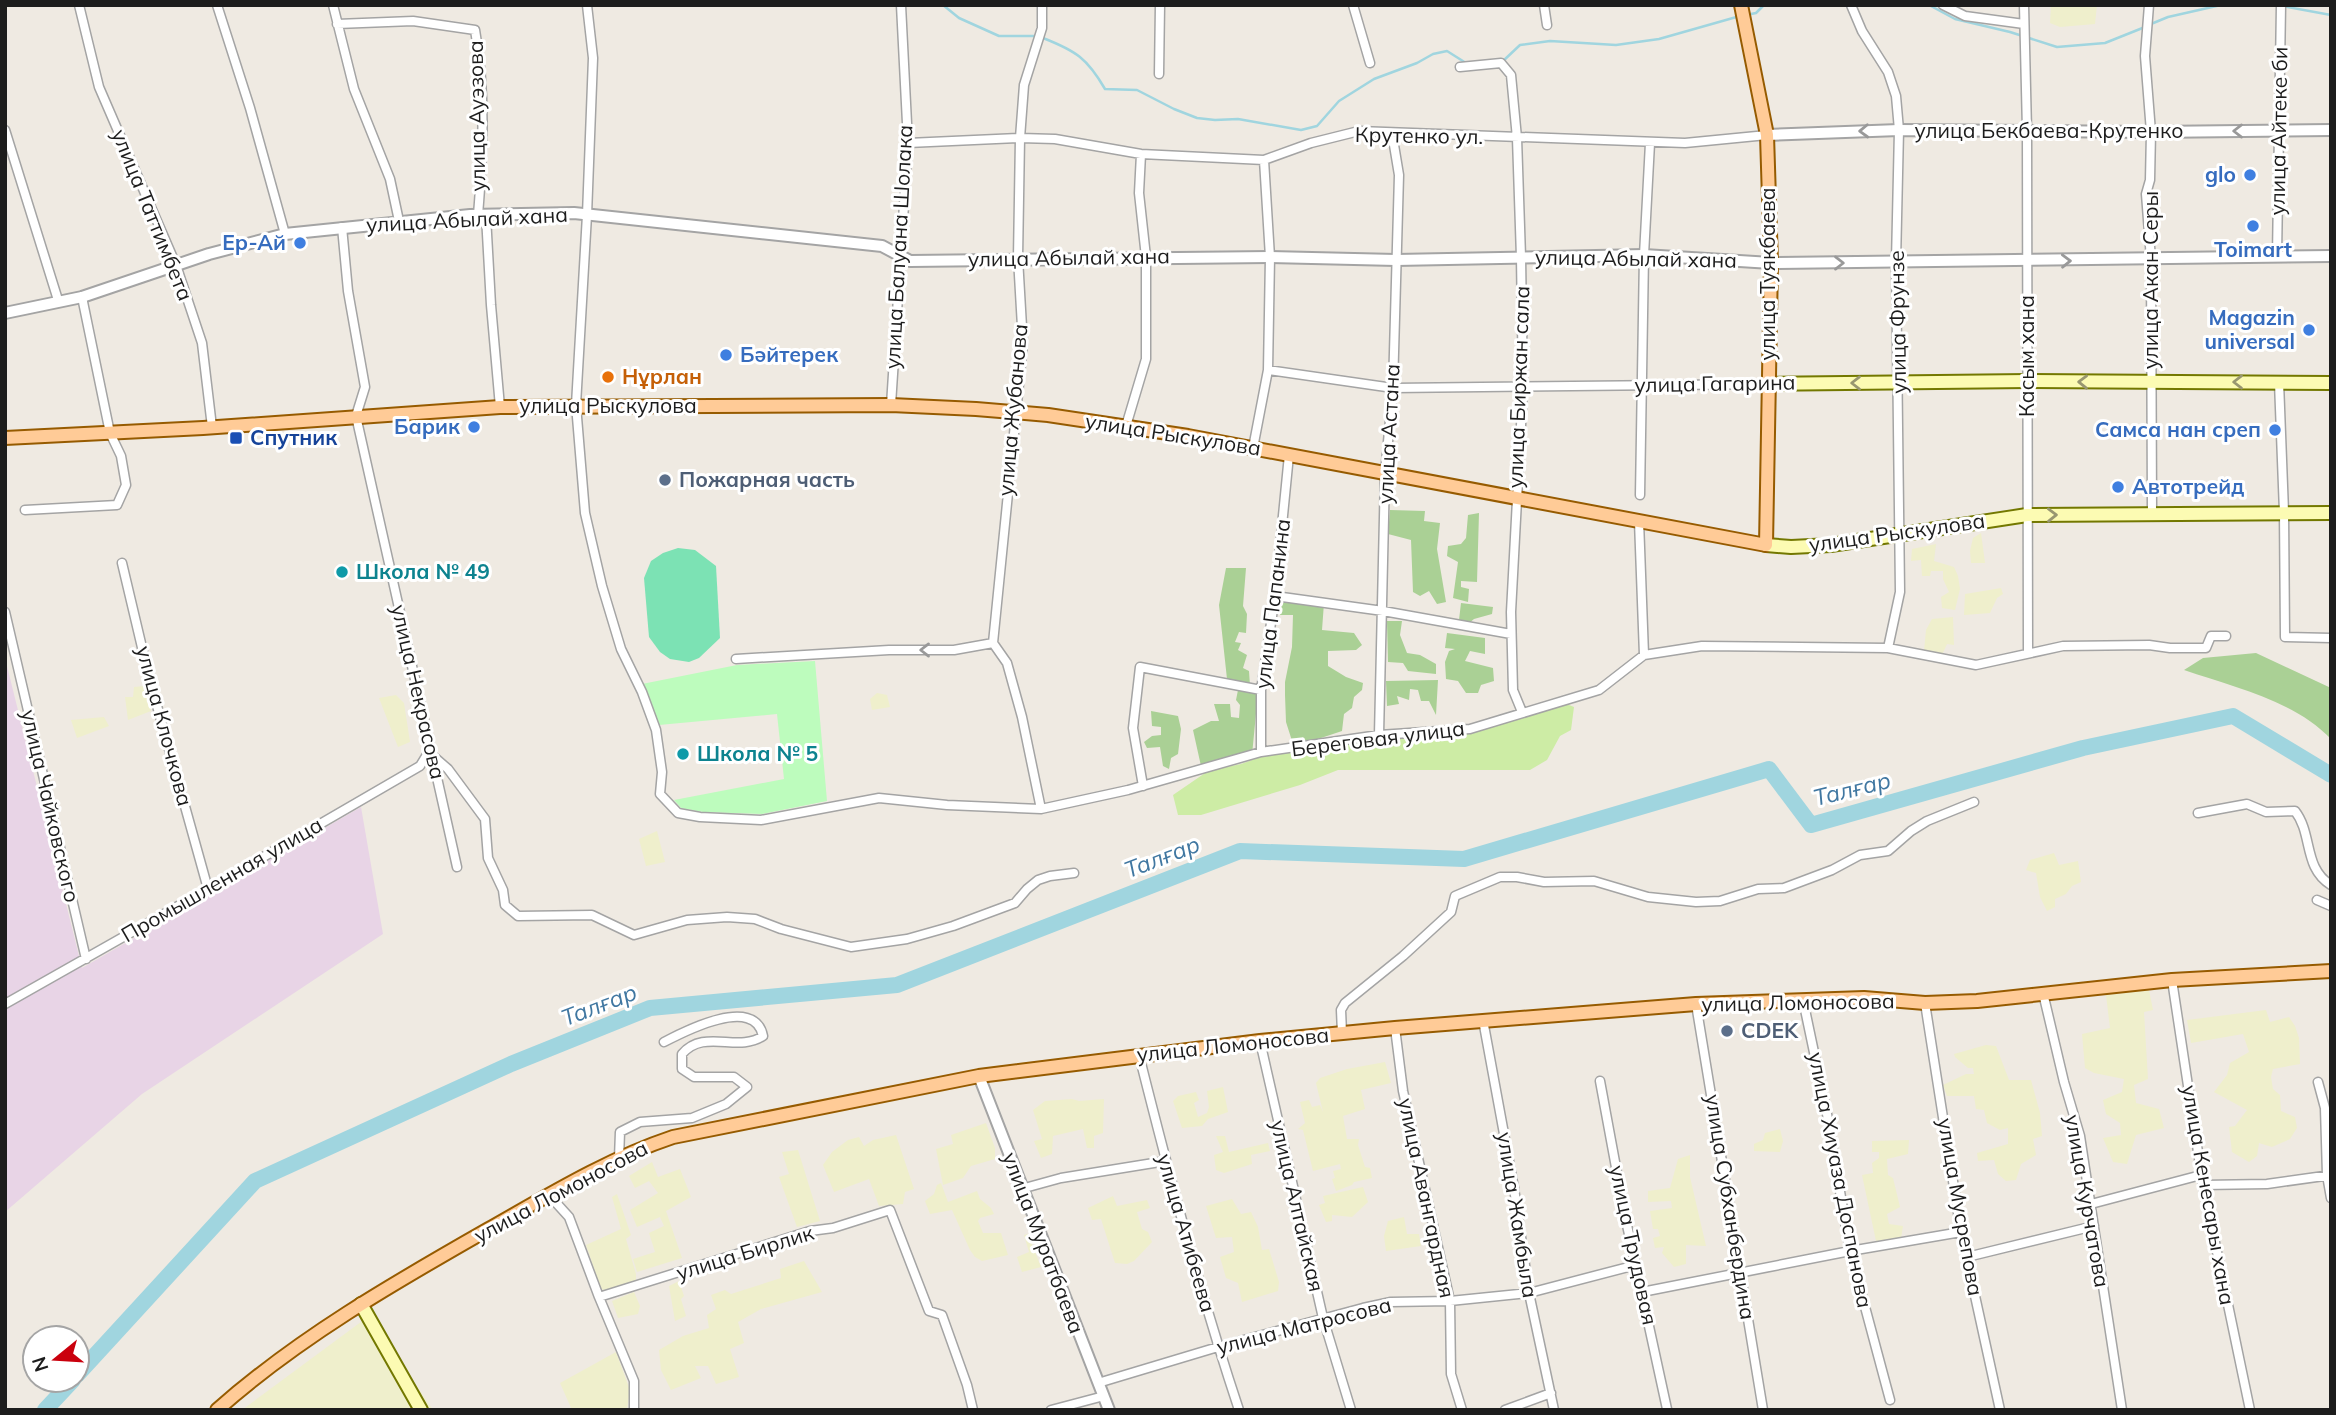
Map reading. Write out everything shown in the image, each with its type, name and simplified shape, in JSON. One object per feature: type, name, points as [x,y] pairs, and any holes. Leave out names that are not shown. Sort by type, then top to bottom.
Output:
[{"type":"main road","name":"улица Туякбаева","points":[[1741,5],[1768,135],[1771,263],[1766,545]]},
{"type":"main road","name":"улица Гагарина","points":[[1767,384],[2028,381],[2331,383]]},
{"type":"main road","name":"улица Рыскулова","points":[[5,438],[212,428],[500,407],[891,405],[1015,412],[1126,426],[1766,545],[1791,547],[1831,545],[2027,515],[2331,513]]},
{"type":"main road","name":"улица Ломоносова","points":[[217,1410],[250,1381],[361,1304],[618,1158],[673,1137],[979,1076],[1260,1041],[1696,1004],[1864,998],[1925,1003],[1977,1001],[2172,980],[2331,971]]},
{"type":"main road","points":[[361,1304],[421,1410]]},
{"type":"street","name":"улица Таттимбета","points":[[79,5],[99,87],[176,265],[202,343],[212,428]]},
{"type":"street","points":[[217,5],[250,108],[285,234]]},
{"type":"street","points":[[333,5],[354,89],[390,179],[398,221]]},
{"type":"street","points":[[576,405],[593,58],[587,5]]},
{"type":"street","name":"улица Балуана Шолака","points":[[891,405],[908,143],[901,5]]},
{"type":"street","name":"улица Жубанова","points":[[993,643],[1023,344],[1018,258],[1020,138],[1024,85],[1042,28],[1042,5]]},
{"type":"street","points":[[1158,74],[1160,5]]},
{"type":"street","points":[[1353,5],[1370,63]]},
{"type":"street","points":[[1544,5],[1547,25]]},
{"type":"street","name":"улица Фрунзе","points":[[1851,5],[1862,31],[1888,72],[1896,96],[1899,130],[1896,262],[1900,592],[1888,648]]},
{"type":"street","points":[[1943,5],[1965,16],[2024,24],[2024,5]]},
{"type":"street","name":"улица Акан Серы","points":[[2149,5],[2146,56],[2151,132],[2150,180],[2146,194],[2151,259],[2152,513]]},
{"type":"street","name":"улица Айтеке би","points":[[2277,256],[2281,5]]},
{"type":"street","name":"улица Ауэзова","points":[[337,24],[413,21],[475,30],[481,69],[482,216],[500,407]]},
{"type":"street","name":"Касым хана","points":[[2024,24],[2027,131],[2028,653]]},
{"type":"street","name":"улица Биржан сала","points":[[1460,67],[1500,62],[1511,75],[1517,138],[1523,388],[1511,634],[1513,690],[1522,712]]},
{"type":"street","points":[[5,130],[58,300]]},
{"type":"street","name":"улица Бекбаева-Крутенко","points":[[1768,135],[1899,130],[2331,130]]},
{"type":"street","name":"Крутенко ул.","points":[[908,143],[1055,139],[1141,154],[1264,160],[1311,143],[1359,131],[1650,143],[1685,143],[1768,135]]},
{"type":"street","name":"улица Астана","points":[[1379,735],[1385,474],[1393,388],[1399,175],[1392,133]]},
{"type":"street","points":[[1640,495],[1644,255],[1650,143]]},
{"type":"street","points":[[1126,426],[1146,359],[1146,257],[1139,193],[1141,154]]},
{"type":"street","points":[[1253,448],[1268,370],[1270,257],[1264,160]]},
{"type":"street","name":"улица Абылай хана","points":[[5,313],[82,297],[176,265],[285,234],[398,221],[574,213],[883,246],[909,261],[1146,257],[1396,260],[1644,255],[1771,263],[2277,256]]},
{"type":"street","name":"улица Некрасова","points":[[342,228],[348,291],[365,387],[356,416],[457,867]]},
{"type":"street","points":[[2277,256],[2331,256]]},
{"type":"street","points":[[25,510],[117,505],[126,485],[121,456],[110,433],[82,297]]},
{"type":"street","name":"улица Гагарина","points":[[1268,370],[1393,388],[1767,384]]},
{"type":"street","points":[[2279,382],[2285,637],[2331,638]]},
{"type":"street","name":"Береговая улица","points":[[576,405],[585,513],[602,586],[621,649],[642,692],[656,730],[662,772],[660,793],[678,813],[700,817],[761,820],[879,798],[947,805],[1041,809],[1143,786],[1261,752],[1379,735],[1470,729],[1599,690],[1644,655],[1702,646],[1888,648],[1976,665],[2063,646],[2149,645],[2206,648],[2211,636],[2226,636]]},
{"type":"street","name":"улица Папанина","points":[[1261,752],[1261,690],[1275,596],[1289,455]]},
{"type":"street","points":[[1639,521],[1644,655]]},
{"type":"street","name":"улица Клочкова","points":[[122,563],[149,677],[208,889]]},
{"type":"street","points":[[1275,596],[1383,611],[1511,634]]},
{"type":"street","name":"улица Чайковского","points":[[5,612],[86,959]]},
{"type":"street","points":[[736,659],[889,650],[954,650],[993,643],[1007,663],[1022,717],[1041,809]]},
{"type":"street","points":[[1143,786],[1133,728],[1140,667],[1261,690]]},
{"type":"street","points":[[432,752],[485,819],[488,858],[503,890],[505,905],[518,916],[592,915],[634,934],[687,920],[727,917],[755,919],[781,929],[851,947],[907,939],[953,926],[1016,903],[1038,880],[1074,873]]},
{"type":"street","name":"Промышленная улица","points":[[5,1004],[419,766],[432,752]]},
{"type":"street","points":[[1342,1033],[1341,1010],[1345,1003],[1403,956],[1451,912],[1455,896],[1475,886],[1500,877],[1544,882],[1594,881],[1648,897],[1696,902],[1720,901],[1758,889],[1784,888],[1832,870],[1860,855],[1888,851],[1927,821],[1974,802]]},
{"type":"street","points":[[2198,813],[2248,804],[2266,812],[2295,811],[2300,818],[2314,867],[2331,885]]},
{"type":"street","points":[[2317,900],[2331,906]]},
{"type":"street","name":"улица Кенесары хана","points":[[2172,980],[2203,1185],[2250,1410]]},
{"type":"street","name":"улица Курчатова","points":[[2043,993],[2064,1083],[2080,1136],[2122,1410]]},
{"type":"street","name":"улица Хиуаза Доспанова","points":[[1803,1000],[1827,1114],[1850,1251],[1890,1400]]},
{"type":"street","name":"улица Мусрепова","points":[[1925,1003],[1961,1232],[2000,1410]]},
{"type":"street","name":"улица Субханбердина","points":[[1696,1004],[1763,1410]]},
{"type":"street","points":[[618,1158],[620,1132],[640,1122],[692,1118],[726,1104],[747,1087],[734,1077],[694,1077],[682,1069],[682,1054],[687,1047],[697,1042],[749,1041],[763,1036],[761,1029],[753,1021],[723,1017],[664,1042]]},
{"type":"street","name":"улица Жамбыла","points":[[1483,1020],[1530,1293],[1555,1410]]},
{"type":"street","name":"улица Авангардная","points":[[1395,1028],[1403,1091],[1450,1301],[1451,1374],[1462,1410]]},
{"type":"street","name":"улица Алтайская","points":[[1260,1041],[1323,1318],[1351,1410]]},
{"type":"street","name":"улица Атибеева","points":[[1139,1055],[1218,1347],[1239,1410]]},
{"type":"street","name":"улица Муратбаева","points":[[979,1076],[1109,1410]]},
{"type":"street","name":"улица Трудовая","points":[[1600,1081],[1667,1409]]},
{"type":"street","points":[[2318,1082],[2325,1108],[2331,1198]]},
{"type":"street","points":[[1021,1189],[1061,1178],[1166,1161]]},
{"type":"street","points":[[2091,1204],[2202,1175]]},
{"type":"street","points":[[2203,1185],[2267,1184],[2329,1175]]},
{"type":"street","points":[[549,1195],[569,1217],[634,1381],[634,1410]]},
{"type":"street","name":"улица Бирлик","points":[[599,1297],[810,1231],[833,1228],[890,1210],[929,1311],[942,1315],[973,1410]]},
{"type":"street","points":[[1967,1257],[2094,1226]]},
{"type":"street","points":[[1642,1292],[1961,1232]]},
{"type":"street","name":"улица Матросова","points":[[1098,1383],[1218,1347],[1391,1302],[1450,1301],[1530,1293],[1636,1265]]},
{"type":"street","points":[[1505,1410],[1551,1393]]},
{"type":"street","points":[[1051,1410],[1104,1396]]},
{"type":"shaded area","points":[[5,658],[82,968],[361,807],[383,934],[142,1094],[5,1212]]},
{"type":"green space","points":[[2051,5],[2097,5],[2095,24],[2060,27],[2050,23]]},
{"type":"green space","points":[[1390,510],[1425,511],[1424,521],[1440,523],[1437,549],[1446,602],[1437,604],[1429,591],[1420,596],[1413,592],[1411,540],[1388,534]]},
{"type":"green space","points":[[1479,513],[1477,582],[1461,581],[1461,587],[1469,589],[1468,602],[1453,598],[1458,562],[1447,556],[1448,546],[1461,544],[1466,538],[1468,515]]},
{"type":"green space","points":[[1981,533],[1985,563],[1971,563],[1973,538]]},
{"type":"green space","points":[[1936,544],[1934,561],[1954,567],[1958,576],[1960,589],[1955,610],[1942,608],[1941,597],[1949,592],[1943,579],[1943,571],[1931,571],[1930,576],[1922,576],[1921,560],[1911,561],[1912,549]]},
{"type":"green space","points":[[678,548],[695,550],[716,566],[720,638],[699,658],[689,662],[670,659],[660,652],[649,637],[644,578],[651,561]]},
{"type":"green space","points":[[1226,568],[1246,568],[1243,606],[1247,614],[1246,633],[1239,632],[1235,642],[1241,643],[1238,650],[1247,655],[1243,668],[1249,671],[1250,686],[1227,679],[1219,605]]},
{"type":"green space","points":[[2001,588],[2003,594],[1997,598],[1990,613],[1964,615],[1965,594]]},
{"type":"green space","points":[[1281,602],[1324,603],[1322,630],[1354,633],[1362,645],[1356,650],[1328,651],[1328,666],[1363,683],[1362,690],[1354,697],[1352,708],[1344,714],[1342,731],[1306,743],[1293,744],[1286,722],[1285,682],[1292,647],[1293,615],[1280,615]]},
{"type":"green space","points":[[1461,603],[1493,607],[1492,614],[1474,619],[1468,624],[1459,620]]},
{"type":"green space","points":[[1953,617],[1954,645],[1947,644],[1942,655],[1924,651],[1926,630],[1932,619]]},
{"type":"green space","points":[[1387,621],[1402,621],[1400,635],[1407,653],[1420,655],[1436,664],[1436,674],[1408,671],[1403,663],[1388,662]]},
{"type":"green space","points":[[1447,633],[1485,638],[1485,654],[1470,651],[1465,661],[1493,668],[1494,681],[1481,685],[1478,693],[1466,693],[1458,681],[1446,679],[1445,662],[1449,651],[1455,649],[1445,648]]},
{"type":"green space","points":[[2256,653],[2331,688],[2331,739],[2299,714],[2262,696],[2184,670],[2203,658]]},
{"type":"green space","points":[[815,661],[827,801],[762,814],[703,812],[681,808],[674,800],[784,779],[777,714],[659,725],[642,684],[737,665]]},
{"type":"green space","points":[[1438,680],[1436,715],[1429,701],[1421,701],[1418,690],[1410,689],[1409,700],[1397,696],[1399,704],[1387,706],[1386,681]]},
{"type":"green space","points":[[145,686],[151,711],[128,720],[125,697],[133,697],[134,687]]},
{"type":"green space","points":[[1238,690],[1258,693],[1252,755],[1223,759],[1201,766],[1193,730],[1211,721],[1219,721],[1214,704],[1230,704],[1231,717],[1239,718],[1240,705],[1236,700]]},
{"type":"green space","points":[[877,693],[887,695],[890,707],[872,710],[870,699]]},
{"type":"green space","points":[[396,695],[404,703],[410,742],[398,747],[379,698]]},
{"type":"green space","points":[[1559,701],[1574,707],[1571,730],[1560,736],[1547,760],[1530,770],[1338,770],[1300,785],[1201,815],[1178,815],[1173,795],[1208,771],[1241,764],[1280,750],[1347,741],[1478,730]]},
{"type":"green space","points":[[1151,711],[1178,716],[1181,729],[1178,754],[1171,758],[1169,769],[1163,766],[1160,747],[1147,748],[1144,742],[1152,736],[1161,735],[1161,727],[1152,726]]},
{"type":"green space","points":[[104,717],[109,726],[77,738],[71,720]]},
{"type":"green space","points":[[657,831],[665,862],[646,866],[639,839]]},
{"type":"green space","points":[[2054,853],[2059,865],[2078,861],[2081,882],[2055,899],[2055,907],[2047,911],[2040,897],[2036,873],[2026,870],[2030,860]]},
{"type":"green space","points":[[2149,990],[2153,1010],[2144,1012],[2148,1079],[2134,1085],[2136,1103],[2159,1109],[2164,1128],[2136,1135],[2127,1164],[2113,1162],[2103,1138],[2121,1135],[2120,1123],[2106,1114],[2103,1100],[2122,1092],[2124,1079],[2094,1073],[2085,1068],[2082,1034],[2110,1028],[2106,995]]},
{"type":"green space","points":[[2266,1010],[2270,1022],[2289,1017],[2299,1038],[2300,1064],[2273,1069],[2271,1077],[2273,1089],[2280,1095],[2281,1111],[2295,1117],[2297,1128],[2290,1139],[2272,1147],[2259,1143],[2257,1156],[2249,1162],[2232,1152],[2229,1127],[2235,1126],[2247,1110],[2214,1092],[2227,1075],[2230,1063],[2249,1052],[2243,1034],[2191,1043],[2187,1020]]},
{"type":"green space","points":[[1986,1045],[1996,1046],[2009,1080],[2031,1080],[2040,1113],[2042,1136],[2033,1139],[2036,1155],[2021,1164],[2016,1180],[2006,1181],[1998,1174],[1994,1160],[1978,1161],[1977,1153],[2008,1144],[2008,1128],[2000,1130],[1987,1123],[1984,1110],[1976,1109],[1974,1096],[1947,1096],[1943,1085],[1966,1074],[1974,1074],[1973,1068],[1968,1068],[1954,1054]]},
{"type":"green space","points":[[1385,1062],[1391,1083],[1361,1090],[1365,1109],[1343,1116],[1347,1139],[1359,1139],[1358,1145],[1365,1167],[1370,1168],[1372,1178],[1354,1182],[1336,1191],[1332,1179],[1335,1178],[1333,1171],[1341,1169],[1340,1164],[1313,1171],[1303,1130],[1298,1129],[1305,1123],[1300,1102],[1309,1100],[1312,1107],[1320,1105],[1323,1112],[1316,1083],[1320,1078],[1347,1069]]},
{"type":"green space","points":[[1223,1087],[1228,1112],[1208,1119],[1202,1126],[1182,1128],[1173,1101],[1178,1096],[1196,1092],[1199,1100],[1194,1103],[1198,1117],[1207,1113],[1207,1091]]},
{"type":"green space","points":[[1104,1099],[1103,1133],[1094,1136],[1094,1148],[1087,1148],[1083,1129],[1053,1136],[1052,1154],[1041,1158],[1034,1141],[1042,1139],[1033,1110],[1045,1101]]},
{"type":"green space","points":[[986,1123],[995,1148],[995,1159],[971,1166],[963,1178],[943,1185],[936,1149],[953,1144],[951,1135]]},
{"type":"green space","points":[[1780,1129],[1783,1141],[1780,1152],[1754,1151],[1754,1144],[1763,1140],[1765,1133]]},
{"type":"green space","points":[[896,1135],[914,1189],[905,1192],[903,1204],[879,1206],[869,1179],[834,1192],[823,1165],[832,1152],[848,1140],[859,1137],[864,1146],[873,1140]]},
{"type":"green space","points":[[1216,1136],[1225,1136],[1229,1152],[1268,1143],[1270,1151],[1251,1155],[1252,1164],[1224,1173],[1216,1170],[1214,1155],[1223,1152]]},
{"type":"green space","points":[[1909,1140],[1908,1154],[1887,1159],[1888,1175],[1893,1178],[1900,1207],[1887,1214],[1889,1224],[1903,1226],[1901,1238],[1876,1241],[1862,1175],[1873,1173],[1872,1163],[1879,1158],[1879,1152],[1872,1152],[1872,1141]]},
{"type":"green space","points":[[798,1150],[820,1221],[797,1227],[779,1177],[789,1174],[782,1152]]},
{"type":"green space","points":[[1690,1155],[1690,1177],[1706,1246],[1686,1245],[1686,1264],[1674,1267],[1662,1253],[1664,1247],[1655,1248],[1653,1238],[1660,1236],[1658,1229],[1653,1229],[1650,1211],[1672,1208],[1671,1201],[1648,1202],[1648,1191],[1670,1188],[1678,1159]]},
{"type":"green space","points":[[652,1162],[658,1177],[680,1169],[691,1197],[666,1211],[682,1258],[637,1272],[633,1259],[655,1252],[649,1233],[664,1226],[660,1217],[637,1227],[630,1210],[658,1193],[649,1181],[635,1188],[629,1176]]},
{"type":"green space","points":[[941,1183],[948,1202],[977,1191],[980,1199],[994,1214],[978,1221],[983,1233],[1001,1233],[1008,1255],[982,1261],[970,1250],[952,1210],[930,1214],[925,1201]]},
{"type":"green space","points":[[1363,1187],[1368,1202],[1352,1217],[1332,1215],[1332,1221],[1326,1222],[1319,1205],[1325,1203],[1323,1196]]},
{"type":"green space","points":[[617,1194],[631,1235],[626,1239],[636,1283],[608,1291],[601,1289],[586,1245],[621,1229],[612,1197]]},
{"type":"green space","points":[[1113,1196],[1117,1206],[1147,1200],[1150,1208],[1137,1212],[1142,1229],[1148,1232],[1152,1242],[1134,1261],[1127,1264],[1115,1263],[1101,1219],[1092,1220],[1088,1208]]},
{"type":"green space","points":[[1232,1199],[1241,1214],[1251,1212],[1258,1227],[1262,1250],[1269,1249],[1279,1282],[1278,1291],[1242,1302],[1238,1283],[1226,1278],[1220,1257],[1234,1252],[1232,1237],[1216,1238],[1206,1206]]},
{"type":"green space","points":[[1404,1217],[1407,1234],[1419,1234],[1421,1246],[1386,1251],[1384,1236],[1388,1221]]},
{"type":"green space","points":[[1028,1234],[1041,1267],[1022,1272],[1017,1257],[1029,1252],[1024,1235]]},
{"type":"green space","points":[[804,1261],[822,1292],[761,1309],[738,1322],[744,1343],[730,1349],[739,1377],[716,1384],[708,1366],[695,1366],[701,1378],[671,1390],[661,1370],[659,1350],[683,1336],[709,1328],[707,1315],[716,1309],[711,1295],[725,1290],[731,1294],[781,1278],[780,1269]]},
{"type":"green space","points":[[679,1281],[686,1316],[675,1321],[669,1286]]},
{"type":"green space","points":[[634,1292],[640,1306],[638,1314],[618,1318],[612,1301]]},
{"type":"green space","points":[[369,1316],[433,1410],[242,1410]]},
{"type":"green space","points":[[616,1352],[630,1390],[627,1409],[572,1410],[560,1383]]},
{"type":"waterway","points":[[943,5],[959,18],[999,36],[1036,36]]},
{"type":"waterway","points":[[1746,15],[1756,13],[1764,5]]},
{"type":"waterway","points":[[1929,5],[1955,19],[2057,47],[2105,43],[2145,27]]},
{"type":"waterway","points":[[2151,24],[2168,17],[2221,5]]},
{"type":"waterway","points":[[2282,6],[2331,15]]},
{"type":"waterway","points":[[1502,62],[1520,45],[1550,41],[1616,45],[1659,39],[1740,16]]},
{"type":"waterway","points":[[1043,38],[1080,57],[1105,89],[1137,90],[1197,118],[1238,119],[1301,130],[1317,126],[1339,101],[1374,79],[1433,54],[1447,51],[1466,63]]},
{"type":"waterway","name":"Талғар","points":[[91,1360],[255,1181],[511,1064],[650,1008],[897,985],[1240,851],[1464,859],[1769,769],[1811,825],[2083,748],[2233,716],[2331,775]]},
{"type":"waterway","name":"Талғар","points":[[45,1410],[60,1394]]},
{"type":"place","name":"glo","points":[[2250,175]]},
{"type":"place","name":"Toimart","points":[[2253,226]]},
{"type":"place","name":"Ер-Ай","points":[[300,243]]},
{"type":"place","name":"Magazin universal","points":[[2309,330]]},
{"type":"place","name":"Бәйтерек","points":[[726,355]]},
{"type":"place","name":"Нұрлан","points":[[608,377]]},
{"type":"place","name":"Барик","points":[[474,427]]},
{"type":"place","name":"Самса нан среп","points":[[2275,430]]},
{"type":"place","name":"Спутник","points":[[236,438]]},
{"type":"place","name":"Пожарная часть","points":[[665,480]]},
{"type":"place","name":"Автотрейд","points":[[2118,487]]},
{"type":"place","name":"Школа № 49","points":[[342,572]]},
{"type":"place","name":"Школа № 5","points":[[683,754]]},
{"type":"place","name":"CDEK","points":[[1727,1031]]}]
